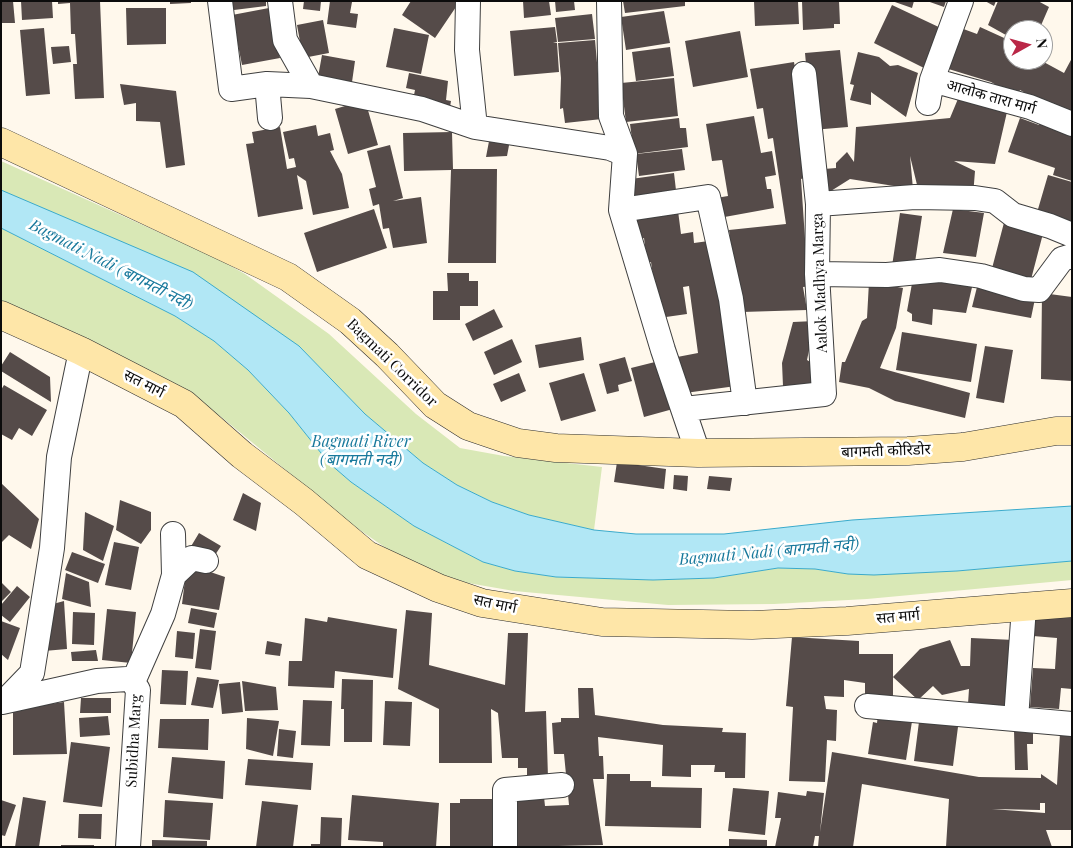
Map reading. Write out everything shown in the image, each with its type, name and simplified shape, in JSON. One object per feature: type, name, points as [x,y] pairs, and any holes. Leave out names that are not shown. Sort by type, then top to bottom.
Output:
[{"type":"main road","name":"Bagmati Corridor","points":[[1,142],[288,276],[350,321],[387,355],[435,405],[468,426],[493,436],[543,447],[698,453]]},
{"type":"main road","name":"सत मार्ग","points":[[1,315],[81,351],[184,404],[217,431],[242,455],[304,502],[367,555],[438,588],[482,603],[602,622],[649,625],[752,625],[838,621],[1072,603]]},
{"type":"main road","name":"बागमती कोरिडोर","points":[[698,453],[908,451],[963,447],[1056,431],[1072,431]]},
{"type":"street","points":[[220,1],[231,90],[267,84],[311,86],[422,109],[475,127],[610,148],[625,154]]},
{"type":"street","points":[[280,1],[284,40],[311,86]]},
{"type":"street","points":[[468,1],[466,50],[475,127]]},
{"type":"street","points":[[608,1],[611,116],[625,154],[621,210],[663,350],[698,453]]},
{"type":"street","name":"आलोक तारा मार्ग","points":[[961,1],[930,92],[1030,107],[1072,124]]},
{"type":"street","points":[[804,74],[818,204]]},
{"type":"street","points":[[267,84],[270,118]]},
{"type":"street","points":[[621,210],[708,197],[731,299],[745,403]]},
{"type":"street","name":"Aalok Madhya Marga","points":[[684,409],[824,394],[817,274],[818,204],[915,197],[974,198],[995,201],[1013,215],[1050,226],[1072,236]]},
{"type":"street","points":[[817,274],[887,275],[940,270],[981,276],[1024,288],[1039,290],[1062,259],[1072,256]]},
{"type":"street","points":[[3,702],[32,673],[52,548],[59,457],[81,351]]},
{"type":"street","points":[[133,682],[163,614],[174,575],[173,534]]},
{"type":"street","points":[[174,575],[192,558],[206,561]]},
{"type":"street","points":[[1016,719],[1024,607]]},
{"type":"street","name":"Subidha Marg","points":[[3,702],[97,681],[127,678],[133,682],[138,690],[128,847]]},
{"type":"street","points":[[867,706],[1072,724]]},
{"type":"street","points":[[505,847],[505,790],[562,784]]},
{"type":"green space","points":[[1,161],[218,259],[245,274],[329,334],[416,414],[460,448],[504,456],[602,467],[594,530],[529,515],[492,502],[457,485],[423,463],[365,414],[299,346],[81,226],[1,190]]},
{"type":"green space","points":[[1,228],[175,316],[214,341],[248,370],[289,413],[329,463],[351,482],[414,526],[483,562],[515,571],[556,577],[653,580],[714,578],[778,568],[815,569],[848,574],[957,571],[1072,561],[1072,580],[867,599],[774,604],[668,605],[514,591],[468,583],[429,571],[399,557],[354,526],[220,416],[170,385],[1,301]]},
{"type":"water","name":"Bagmati River (बागमती नदी)","points":[[1,190],[193,272],[299,346],[365,414],[423,463],[457,485],[492,502],[529,515],[594,530],[636,534],[724,534],[852,520],[1072,506],[1072,561],[957,571],[874,575],[848,574],[815,569],[778,568],[714,578],[653,580],[556,577],[515,571],[483,562],[414,526],[351,482],[329,463],[289,413],[248,370],[214,341],[175,316],[1,228]]},
{"type":"building","points":[[1,1],[13,1],[15,23],[1,23]]},
{"type":"building","points":[[21,1],[52,1],[53,18],[22,20]]},
{"type":"building","points":[[58,1],[100,1],[104,98],[75,99],[73,64],[77,64],[75,34],[71,34],[70,3],[58,4]]},
{"type":"building","points":[[170,1],[191,1],[191,3],[170,4]]},
{"type":"building","points":[[225,1],[266,1],[266,6],[226,11]]},
{"type":"building","points":[[304,1],[321,1],[320,11],[303,9]]},
{"type":"building","points":[[330,1],[352,2],[350,13],[358,14],[356,28],[327,24]]},
{"type":"building","points":[[411,1],[460,1],[435,38],[402,15]]},
{"type":"building","points":[[523,1],[549,1],[551,15],[524,18]]},
{"type":"building","points":[[555,1],[574,1],[575,10],[556,12]]},
{"type":"building","points":[[623,1],[685,1],[685,6],[625,13]]},
{"type":"building","points":[[754,1],[798,1],[799,24],[755,26]]},
{"type":"building","points":[[802,1],[839,1],[840,24],[834,24],[834,28],[803,30]]},
{"type":"building","points":[[892,1],[914,1],[912,8]]},
{"type":"building","points":[[927,1],[946,1],[944,7]]},
{"type":"building","points":[[985,1],[996,1],[994,6]]},
{"type":"building","points":[[998,1],[1038,1],[1049,7],[1043,20],[1003,20],[1003,33],[988,25]]},
{"type":"building","points":[[892,5],[945,30],[926,69],[874,43]]},
{"type":"building","points":[[126,8],[166,8],[166,44],[127,45]]},
{"type":"building","points":[[269,8],[280,58],[242,65],[232,15]]},
{"type":"building","points":[[664,11],[670,43],[626,50],[621,17]]},
{"type":"building","points":[[592,14],[595,39],[558,42],[555,18]]},
{"type":"building","points":[[323,20],[329,53],[303,58],[297,25]]},
{"type":"building","points":[[555,27],[557,42],[553,43],[557,43],[559,72],[514,76],[510,31]]},
{"type":"building","points":[[958,27],[977,34],[980,27],[1003,37],[1003,70],[1053,70],[1053,67],[1064,73],[1072,58],[1072,119],[1020,90],[1017,97],[991,82],[942,67]]},
{"type":"building","points":[[44,28],[50,94],[26,96],[20,30]]},
{"type":"building","points":[[394,28],[429,35],[421,74],[386,67]]},
{"type":"building","points":[[740,31],[748,77],[693,87],[685,41]]},
{"type":"building","points":[[595,40],[602,119],[565,123],[563,108],[560,109],[561,78],[558,43]]},
{"type":"building","points":[[69,46],[71,62],[53,64],[51,47]]},
{"type":"building","points":[[670,47],[674,76],[636,81],[632,52]]},
{"type":"building","points":[[840,50],[848,127],[812,130],[805,53]]},
{"type":"building","points":[[858,52],[879,57],[890,66],[898,65],[918,73],[906,117],[871,92],[871,105],[850,100],[854,85],[850,84]]},
{"type":"building","points":[[322,55],[355,61],[352,82],[318,77]]},
{"type":"building","points":[[794,62],[801,102],[804,178],[801,179],[805,239],[812,286],[803,287],[807,310],[742,312],[735,289],[729,230],[786,224],[773,138],[768,139],[763,108],[757,109],[750,69]]},
{"type":"building","points":[[409,73],[448,81],[446,100],[451,101],[450,107],[413,100],[415,90],[406,88]]},
{"type":"building","points":[[674,78],[678,116],[626,122],[621,83]]},
{"type":"building","points":[[120,84],[176,91],[185,165],[166,168],[160,122],[136,121],[136,103],[124,105]]},
{"type":"building","points":[[960,94],[1007,112],[995,164],[954,161],[975,171],[973,196],[919,193],[910,156],[913,189],[850,179],[823,196],[824,169],[836,168],[836,163],[847,152],[854,162],[856,127],[950,118]]},
{"type":"building","points":[[365,100],[378,145],[348,154],[335,109]]},
{"type":"building","points":[[754,116],[761,153],[772,151],[776,175],[765,177],[767,189],[771,189],[774,208],[719,218],[716,198],[728,196],[722,160],[712,161],[706,124]]},
{"type":"building","points":[[1042,117],[1072,136],[1072,181],[1053,175],[1055,168],[1008,152],[1020,118],[1039,125]]},
{"type":"building","points":[[679,118],[680,128],[686,128],[688,147],[634,154],[630,124]]},
{"type":"building","points":[[316,125],[318,136],[330,133],[334,150],[330,151],[342,174],[349,208],[313,215],[306,181],[297,175],[303,209],[258,217],[246,144],[254,143],[252,132],[280,127],[287,169],[296,167],[294,158],[289,159],[283,132]]},
{"type":"building","points":[[452,132],[453,169],[497,169],[496,263],[448,263],[451,170],[404,171],[403,133]]},
{"type":"building","points":[[490,136],[510,140],[507,156],[486,157]]},
{"type":"building","points":[[390,145],[403,198],[393,201],[421,197],[427,243],[393,248],[389,228],[383,229],[379,204],[373,206],[369,189],[376,187],[367,151]]},
{"type":"building","points":[[682,149],[685,170],[639,176],[636,154]]},
{"type":"building","points":[[674,173],[677,199],[634,204],[631,179]]},
{"type":"building","points":[[1048,175],[1072,182],[1072,226],[1036,216]]},
{"type":"building","points":[[677,203],[681,234],[693,232],[694,243],[716,240],[736,386],[685,393],[672,358],[698,353],[689,286],[683,287],[687,314],[659,318],[651,262],[647,262],[644,238],[637,240],[633,210]]},
{"type":"building","points":[[374,209],[387,248],[317,272],[304,233]]},
{"type":"building","points":[[953,209],[984,213],[976,257],[943,253]]},
{"type":"building","points":[[900,213],[922,216],[914,269],[892,266]]},
{"type":"building","points":[[1006,215],[1045,226],[1029,287],[990,276]]},
{"type":"building","points":[[447,273],[469,273],[469,281],[478,281],[478,306],[460,306],[460,320],[433,320],[433,291],[448,291]]},
{"type":"building","points":[[913,278],[973,283],[966,313],[933,309],[932,325],[912,321],[912,314],[907,311]]},
{"type":"building","points":[[869,282],[903,288],[896,328],[880,368],[970,393],[965,418],[895,401],[869,388],[839,382],[842,362],[845,362],[862,321],[867,318]]},
{"type":"building","points":[[978,283],[1036,294],[1031,318],[972,307]]},
{"type":"building","points":[[1042,293],[1072,297],[1072,381],[1041,379]]},
{"type":"building","points":[[494,309],[503,327],[473,341],[465,324]]},
{"type":"building","points":[[815,321],[807,360],[819,367],[819,387],[783,386],[782,363],[793,322]]},
{"type":"building","points":[[902,332],[977,344],[971,382],[896,370]]},
{"type":"building","points":[[581,337],[584,360],[539,368],[535,345]]},
{"type":"building","points":[[512,339],[522,362],[494,375],[484,352]]},
{"type":"building","points":[[985,346],[1013,350],[1004,403],[976,398]]},
{"type":"building","points":[[10,352],[50,377],[51,402],[1,371],[1,366]]},
{"type":"building","points":[[625,357],[632,381],[618,385],[619,391],[607,394],[599,364]]},
{"type":"building","points":[[659,361],[673,409],[644,417],[631,368]]},
{"type":"building","points":[[519,373],[526,391],[501,402],[493,384]]},
{"type":"building","points":[[584,373],[596,411],[561,421],[549,383]]},
{"type":"building","points":[[4,385],[47,410],[32,436],[19,428],[12,440],[1,434],[1,390]]},
{"type":"building","points":[[617,462],[666,469],[664,489],[614,482]]},
{"type":"building","points":[[674,475],[688,476],[687,491],[673,489]]},
{"type":"building","points":[[709,476],[732,478],[730,491],[707,489]]},
{"type":"building","points":[[1,483],[39,519],[31,549],[9,535],[1,543]]},
{"type":"building","points":[[243,493],[261,503],[256,531],[233,520]]},
{"type":"building","points":[[120,500],[151,512],[151,530],[141,544],[116,530]]},
{"type":"building","points":[[85,512],[114,526],[103,561],[83,550]]},
{"type":"building","points":[[199,533],[221,546],[211,561],[190,548]]},
{"type":"building","points":[[114,542],[139,547],[131,590],[105,585]]},
{"type":"building","points":[[72,552],[105,564],[98,583],[65,570]]},
{"type":"building","points":[[187,564],[225,577],[219,610],[182,604]]},
{"type":"building","points":[[66,573],[89,582],[91,607],[62,599]]},
{"type":"building","points":[[1,582],[11,592],[1,602]]},
{"type":"building","points":[[17,586],[30,597],[10,622],[1,615],[1,605]]},
{"type":"building","points":[[64,601],[67,649],[44,651],[53,604]]},
{"type":"building","points":[[1035,607],[1072,610],[1072,689],[1061,688],[1059,709],[1030,707],[1033,668],[1055,669],[1057,638],[1033,636]]},
{"type":"building","points":[[191,608],[217,613],[214,628],[188,623]]},
{"type":"building","points":[[107,609],[136,612],[131,663],[102,660]]},
{"type":"building","points":[[406,610],[432,613],[429,665],[505,685],[508,633],[528,633],[525,712],[546,711],[548,778],[527,779],[527,768],[518,768],[518,758],[502,758],[498,713],[491,709],[492,763],[439,763],[439,709],[398,689]]},
{"type":"building","points":[[73,612],[95,613],[94,645],[72,644]]},
{"type":"building","points":[[328,617],[397,629],[393,678],[335,671],[334,688],[288,686],[289,661],[302,661],[305,618],[327,622]]},
{"type":"building","points":[[1,621],[20,628],[8,660],[1,654]]},
{"type":"building","points":[[200,629],[216,631],[211,670],[195,668]]},
{"type":"building","points":[[177,631],[195,633],[193,659],[175,657]]},
{"type":"building","points":[[792,637],[859,641],[859,654],[893,654],[893,703],[865,703],[865,683],[844,680],[844,697],[824,696],[826,709],[837,710],[836,741],[827,740],[825,782],[789,781],[793,707],[786,706]]},
{"type":"building","points":[[971,638],[1014,640],[1010,706],[968,704],[969,689],[942,695],[933,686],[918,700],[893,677],[920,649],[950,640],[961,666],[970,666]]},
{"type":"building","points":[[267,641],[282,644],[280,656],[265,654]]},
{"type":"building","points":[[96,650],[98,661],[72,661],[71,652]]},
{"type":"building","points":[[162,670],[188,671],[186,705],[160,704]]},
{"type":"building","points":[[197,677],[219,680],[213,708],[191,705]]},
{"type":"building","points":[[342,679],[373,680],[372,742],[344,742],[344,709],[341,709]]},
{"type":"building","points":[[242,681],[276,687],[278,710],[245,711]]},
{"type":"building","points":[[240,682],[243,712],[222,714],[219,684]]},
{"type":"building","points":[[578,688],[593,688],[595,715],[663,725],[723,728],[722,732],[746,733],[745,778],[725,778],[725,772],[714,772],[715,765],[691,765],[691,777],[662,776],[663,745],[598,737],[599,756],[603,756],[604,779],[593,779],[603,845],[514,847],[510,801],[544,797],[545,806],[569,805],[564,754],[554,754],[552,723],[561,722],[561,718],[579,718]]},
{"type":"building","points":[[81,698],[111,698],[111,713],[80,713]]},
{"type":"building","points":[[303,700],[332,701],[330,746],[301,745]]},
{"type":"building","points":[[385,701],[412,702],[410,746],[383,745]]},
{"type":"building","points":[[64,702],[67,754],[13,755],[13,709]]},
{"type":"building","points":[[878,714],[913,715],[906,760],[868,754],[873,722],[877,723]]},
{"type":"building","points":[[920,714],[959,719],[953,766],[914,761]]},
{"type":"building","points":[[108,716],[110,735],[80,737],[79,718]]},
{"type":"building","points":[[247,718],[279,721],[273,756],[246,749]]},
{"type":"building","points":[[160,719],[209,719],[208,750],[158,748]]},
{"type":"building","points":[[279,729],[296,731],[293,758],[277,756]]},
{"type":"building","points":[[1014,730],[1033,730],[1033,744],[1027,744],[1028,770],[1015,770]]},
{"type":"building","points":[[1060,733],[1072,734],[1072,830],[1046,830],[1052,847],[946,847],[949,799],[862,784],[853,847],[818,847],[819,836],[815,836],[813,847],[775,847],[781,818],[775,818],[778,792],[806,796],[807,791],[824,793],[820,832],[832,752],[979,777],[1041,778],[1041,774],[1057,785]],"holes":[[[1040,803],[1045,803],[1045,813],[992,809],[1040,810]]]},
{"type":"building","points":[[71,742],[110,747],[102,807],[63,802]]},
{"type":"building","points":[[172,757],[225,761],[223,799],[168,793]]},
{"type":"building","points":[[248,759],[313,763],[311,790],[245,785]]},
{"type":"building","points":[[607,774],[630,774],[630,781],[651,781],[651,787],[702,788],[701,828],[605,826]]},
{"type":"building","points":[[733,788],[769,791],[765,835],[728,831]]},
{"type":"building","points":[[352,795],[439,803],[436,847],[383,847],[383,842],[348,840]]},
{"type":"building","points":[[23,797],[46,801],[39,847],[15,847]]},
{"type":"building","points":[[460,799],[495,799],[495,847],[450,847],[450,803],[460,803]]},
{"type":"building","points":[[1,800],[16,805],[5,836],[1,835]]},
{"type":"building","points":[[165,800],[213,803],[210,840],[163,837]]},
{"type":"building","points":[[262,801],[298,805],[293,847],[256,847]]},
{"type":"building","points":[[79,814],[102,814],[101,839],[78,838]]},
{"type":"building","points":[[321,817],[342,818],[341,847],[311,847],[311,844],[320,844]]},
{"type":"building","points":[[729,839],[767,840],[767,847],[729,847]]},
{"type":"building","points":[[152,840],[207,841],[207,847],[152,847]]},
{"type":"building","points":[[61,845],[94,845],[94,847],[61,847]]},
{"type":"water label","name":"Bagmati Nadi (बागमती नदी)","points":[[111,265]]},
{"type":"water label","name":"Bagmati Nadi (बागमती नदी)","points":[[769,552]]}]
